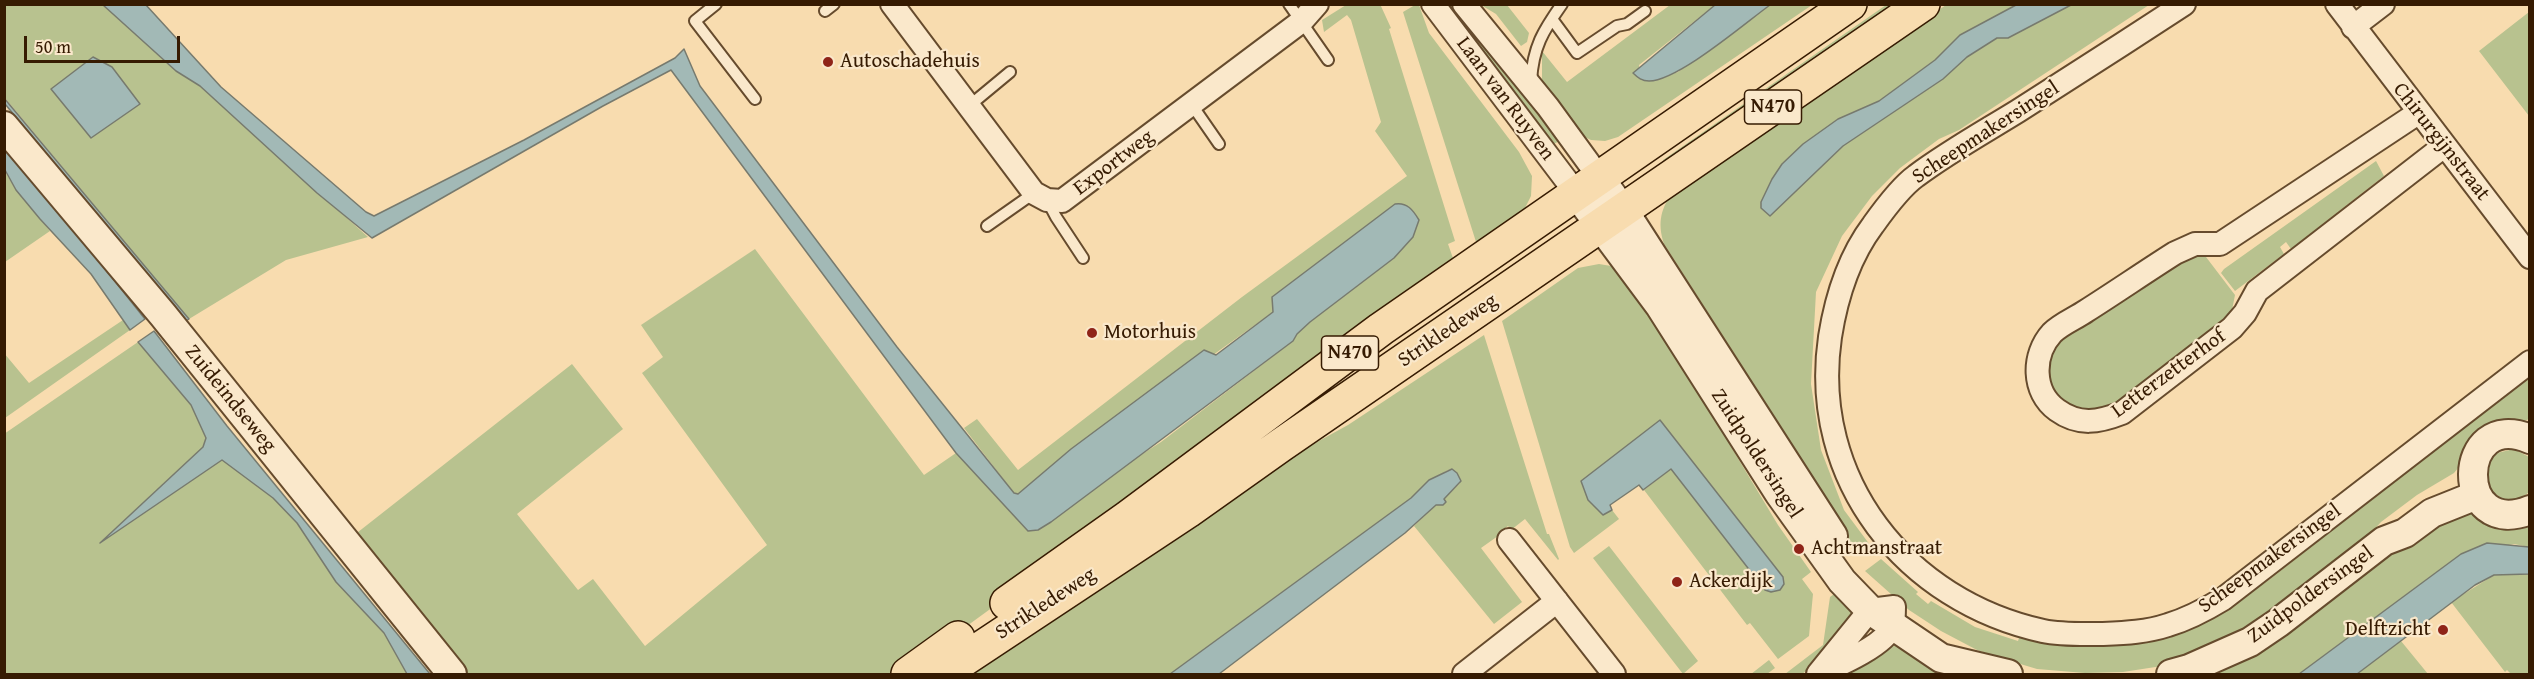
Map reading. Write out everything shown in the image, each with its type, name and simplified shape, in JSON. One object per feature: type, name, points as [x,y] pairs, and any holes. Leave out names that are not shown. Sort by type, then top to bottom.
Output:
[{"type":"main road","name":"Strikledeweg","points":[[908,675],[1127,518],[1381,330],[1850,4]]},
{"type":"main road","name":"Strikledeweg","points":[[942,675],[1188,511],[1923,4]]},
{"type":"street","points":[[892,4],[1041,196]]},
{"type":"street","name":"Exportweg","points":[[1041,196],[1062,201],[1078,191],[1192,105],[1295,13],[1317,4]]},
{"type":"street","name":"Laan van Ruyven","points":[[1433,4],[1588,185]]},
{"type":"street","name":"Laan van Ruyven","points":[[1464,4],[1530,87],[1588,185]]},
{"type":"street","name":"Scheepmakersingel","points":[[2184,4],[1914,177],[1872,226],[1848,269],[1833,319],[1827,361],[1833,422],[1844,465],[1855,491],[1892,546],[1918,572],[1968,605],[2045,632],[2135,633],[2168,625],[2196,615],[2223,599],[2529,362]]},
{"type":"street","points":[[2337,4],[2353,27],[2383,4]]},
{"type":"street","name":"Chirurgijnstraat","points":[[2353,27],[2444,146],[2525,241]]},
{"type":"street","name":"Letterzetterhof","points":[[2418,113],[2220,244],[2196,244],[2175,253],[2052,333],[2039,354],[2037,378],[2041,389],[2056,410],[2086,422],[2100,421],[2122,412],[2232,328],[2245,313],[2257,291],[2444,146]]},
{"type":"street","name":"Zuideindseweg","points":[[4,126],[170,325],[452,675]]},
{"type":"street","name":"Zuidpoldersingel","points":[[1588,185],[1886,615],[1950,643],[1978,665],[2008,675]]},
{"type":"street","points":[[2528,435],[2502,435],[2489,441],[2475,458],[2474,484],[2488,507],[2503,514],[2529,510]]},
{"type":"street","name":"Zuidpoldersingel","points":[[2171,675],[2250,642],[2384,542],[2405,534],[2474,484]]},
{"type":"street","points":[[1509,540],[1614,675]]},
{"type":"street","points":[[1464,675],[1557,601]]},
{"type":"street","points":[[1818,674],[1886,615]]},
{"type":"lane","points":[[716,4],[695,21],[755,99]]},
{"type":"lane","points":[[1530,87],[1532,59],[1541,34],[1562,4]]},
{"type":"lane","points":[[1552,19],[1577,53],[1617,26],[1626,24],[1645,11]]},
{"type":"lane","points":[[1295,13],[1328,60]]},
{"type":"lane","points":[[969,106],[1010,72]]},
{"type":"lane","points":[[1192,105],[1219,144]]},
{"type":"lane","points":[[987,226],[1041,196],[1083,258]]},
{"type":"green space","points":[[1380,4],[1391,28],[1389,29],[1455,241],[1448,244],[1454,261],[1048,567],[927,655],[914,657],[889,674],[466,674],[353,536],[572,364],[623,429],[517,514],[578,590],[593,579],[645,646],[767,545],[642,373],[663,357],[641,325],[755,249],[924,475],[956,453],[1028,531],[1038,530],[1161,442],[1293,341],[1310,322],[1394,258],[1413,237],[1272,297],[1273,312],[1019,494],[1014,493],[964,428],[977,419],[1018,470],[1242,297],[1407,176],[1375,131],[1381,122],[1351,20],[1347,15],[1324,32],[1322,20],[1346,5]]},
{"type":"green space","points":[[5,5],[103,5],[176,71],[200,86],[368,237],[286,260],[189,319],[5,98]]},
{"type":"green space","points":[[1419,5],[1429,33],[1519,152],[1532,176],[1531,196],[1522,214],[1477,245],[1403,12]]},
{"type":"green space","points":[[1447,5],[1459,5],[1561,140],[1554,144]]},
{"type":"green space","points":[[1481,5],[1507,5],[1529,33],[1527,42],[1521,46],[1496,14]]},
{"type":"green space","points":[[1670,5],[1715,5],[1639,65],[1641,80],[1651,81],[1678,72],[1770,5],[1812,5],[1618,137],[1605,141],[1591,140],[1576,133],[1542,87],[1542,51],[1567,82]]},
{"type":"green space","points":[[1886,5],[1905,5],[1668,167],[1663,160]]},
{"type":"green space","points":[[1946,5],[2016,5],[1960,35],[1935,60],[1879,101],[1838,119],[1772,179],[1761,202],[1819,168],[1843,146],[1943,79],[1967,57],[1997,38],[2008,38],[2071,5],[2149,5],[1959,130],[1939,139],[1900,168],[1872,196],[1842,236],[1816,292],[1811,384],[1821,450],[1844,510],[1870,545],[1859,554],[1814,498],[1796,450],[1664,244],[1661,216],[1674,190]]},
{"type":"green space","points":[[2529,12],[2529,116],[2479,51]]},
{"type":"green space","points":[[2376,161],[2384,176],[2291,249],[2286,242],[2280,247],[2284,254],[2235,291],[2221,273],[2224,269]]},
{"type":"green space","points":[[4,170],[16,190],[50,231],[5,262]]},
{"type":"green space","points":[[2197,254],[2206,257],[2235,295],[2232,310],[2225,318],[2113,405],[2096,411],[2080,410],[2067,404],[2056,394],[2050,381],[2048,367],[2051,351],[2061,336],[2180,258]]},
{"type":"green space","points":[[1599,264],[1617,267],[1712,397],[1730,445],[1778,525],[1811,572],[1802,579],[1813,594],[1809,636],[1778,659],[1750,623],[1747,625],[1644,490],[1671,469],[1765,590],[1784,584],[1783,577],[1660,421],[1603,515],[1612,510],[1619,519],[1574,553],[1570,547],[1502,321],[1578,268]]},
{"type":"green space","points":[[123,320],[130,330],[5,418],[4,353],[29,383]]},
{"type":"green space","points":[[1484,335],[1547,534],[1549,534],[1559,559],[1525,519],[1511,530],[1508,526],[1504,529],[1505,531],[1481,548],[1522,602],[1494,624],[1414,526],[1436,505],[1446,502],[1444,499],[1460,483],[1457,473],[1448,470],[1427,482],[1411,498],[1170,674],[952,674],[1277,464],[1348,425]]},
{"type":"green space","points":[[138,342],[191,405],[206,438],[203,447],[104,539],[222,459],[273,498],[297,523],[336,582],[384,633],[407,674],[5,674],[4,434]]},
{"type":"green space","points":[[2529,376],[2529,419],[2518,424],[2463,462],[2454,473],[2417,495],[2381,522],[2359,546],[2260,623],[2162,666],[2123,672],[2085,673],[2037,669],[2007,660],[1977,650],[1941,631],[1909,610],[1865,571],[1881,559],[1928,604],[1931,601],[1975,627],[2018,641],[2020,635],[2059,643],[2240,600]]},
{"type":"green space","points":[[2514,449],[2529,457],[2529,492],[2519,498],[2509,500],[2493,491],[2488,483],[2487,473],[2497,453]]},
{"type":"green space","points":[[2470,510],[2529,523],[2529,547],[2514,544],[2461,554],[2299,674],[2207,674],[2444,514]]},
{"type":"green space","points":[[1609,546],[1698,661],[1683,674],[1593,558]]},
{"type":"green space","points":[[2529,574],[2529,674],[2511,674],[2507,670],[2505,672],[2451,602],[2494,575]]},
{"type":"green space","points":[[1841,589],[1854,614],[1824,658],[1802,674],[1785,674],[1823,645],[1830,597]]},
{"type":"green space","points":[[2401,641],[2428,674],[2357,674]]},
{"type":"green space","points":[[1883,647],[1908,647],[1964,674],[1837,674]]},
{"type":"green space","points":[[1769,660],[1775,668],[1767,674],[1751,674]]},
{"type":"water","points":[[103,5],[146,5],[221,87],[366,212],[374,216],[524,140],[675,58],[684,49],[700,86],[897,347],[1014,493],[1018,494],[1071,449],[1204,350],[1216,355],[1273,312],[1272,297],[1395,204],[1403,204],[1409,208],[1419,220],[1413,237],[1394,258],[1310,322],[1293,341],[1051,522],[1038,530],[1028,531],[956,453],[671,70],[603,106],[372,238],[317,193],[200,86],[176,71]]},
{"type":"water","points":[[1715,5],[1770,5],[1711,50],[1677,72],[1649,81],[1640,79],[1633,73]]},
{"type":"water","points":[[2016,5],[2071,5],[2008,38],[1997,38],[1967,57],[1943,79],[1843,146],[1770,216],[1761,208],[1761,202],[1772,179],[1782,164],[1803,144],[1838,119],[1879,101],[1935,60],[1960,35]]},
{"type":"water","points":[[93,57],[112,67],[140,104],[91,138],[51,89]]},
{"type":"water","points":[[4,98],[189,319],[186,321],[5,104]]},
{"type":"water","points":[[4,142],[145,319],[130,330],[91,274],[16,190],[5,170]]},
{"type":"water","points":[[154,331],[227,426],[430,674],[407,674],[384,633],[336,582],[297,523],[273,498],[222,460],[100,543],[203,447],[206,438],[191,405],[138,342]]},
{"type":"water","points":[[1660,420],[1783,577],[1784,584],[1780,590],[1771,592],[1765,590],[1671,469],[1643,490],[1639,485],[1610,505],[1612,510],[1603,515],[1588,500],[1581,481]]},
{"type":"water","points":[[1452,469],[1461,481],[1444,499],[1446,502],[1443,505],[1436,505],[1405,533],[1219,674],[1170,674],[1411,498],[1429,480]]},
{"type":"water","points":[[2487,543],[2529,547],[2529,574],[2494,575],[2475,585],[2357,674],[2299,674],[2461,554]]},
{"type":"place","name":"Autoschadehuis","points":[[828,62]]},
{"type":"place","name":"Motorhuis","points":[[1092,333]]},
{"type":"place","name":"Achtmanstraat","points":[[1799,549]]},
{"type":"place","name":"Ackerdijk","points":[[1677,582]]},
{"type":"place","name":"Delftzicht","points":[[2443,630]]}]
